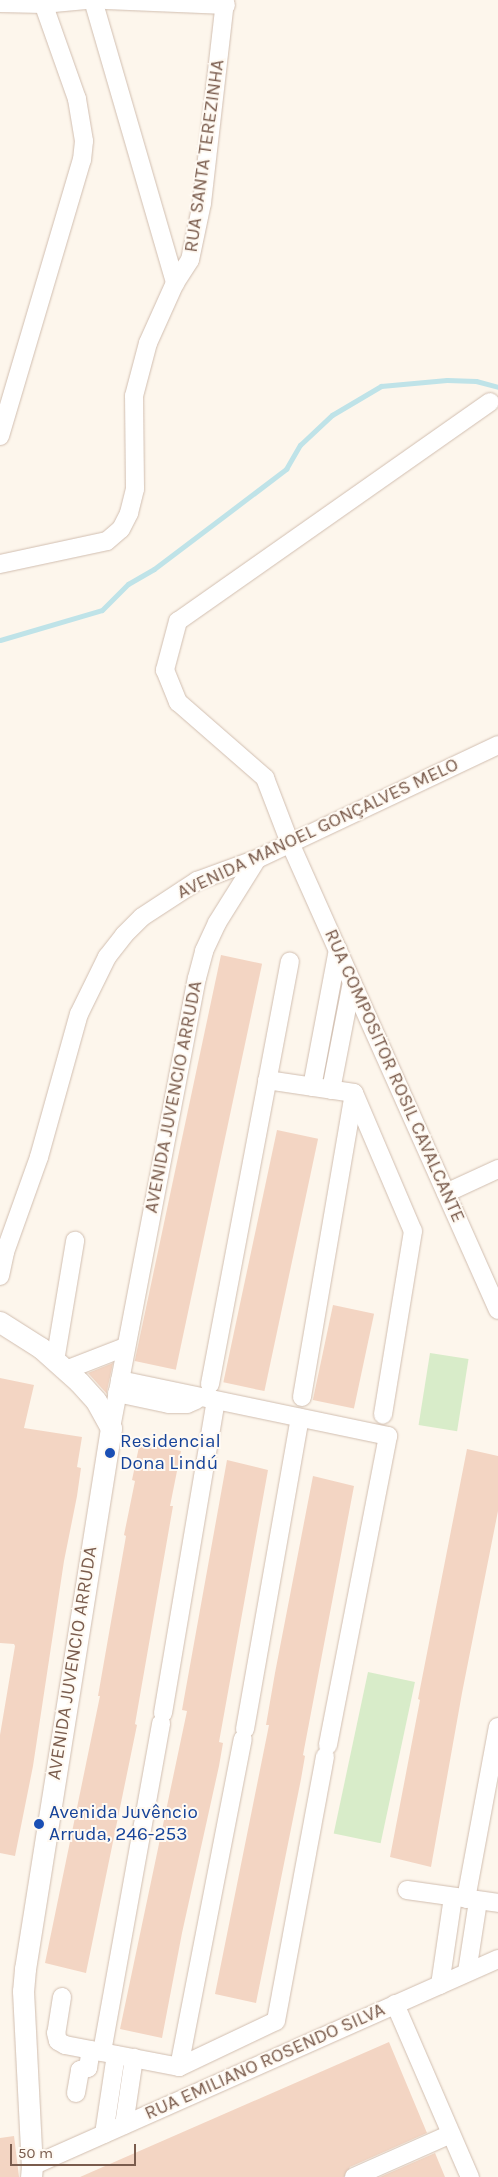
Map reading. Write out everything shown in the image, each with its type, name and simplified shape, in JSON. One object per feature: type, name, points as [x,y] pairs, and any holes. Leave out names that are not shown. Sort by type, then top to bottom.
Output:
[{"type":"street","points":[[0,3],[86,0]]},
{"type":"street","points":[[92,0],[175,283]]},
{"type":"street","points":[[106,0],[225,3]]},
{"type":"street","points":[[0,436],[48,281],[84,141],[76,99],[43,2]]},
{"type":"street","name":"RUA SANTA TEREZINHA","points":[[0,564],[107,541],[121,529],[129,513],[134,489],[134,396],[148,343],[175,283],[190,260],[202,203],[225,3]]},
{"type":"street","name":"RUA COMPOSITOR ROSIL CAVALCANTE","points":[[490,402],[178,621],[166,670],[178,702],[265,778],[290,843],[498,1310]]},
{"type":"street","name":"AVENIDA MANOEL GONÇALVES MELO","points":[[0,1276],[5,1252],[40,1157],[79,1014],[107,958],[142,917],[162,902],[197,881],[257,859],[498,745]]},
{"type":"street","name":"AVENIDA JUVENCIO ARRUDA","points":[[31,2171],[23,1991],[24,1969],[118,1386],[197,978],[204,951],[217,923],[257,859]]},
{"type":"street","points":[[312,1087],[338,949]]},
{"type":"street","points":[[104,2134],[103,2052],[162,1718],[209,1394],[290,961]]},
{"type":"street","points":[[331,1090],[352,982]]},
{"type":"street","points":[[267,1080],[354,1094]]},
{"type":"street","points":[[302,1397],[354,1094]]},
{"type":"street","points":[[354,1094],[413,1230],[383,1415]]},
{"type":"street","points":[[446,1193],[498,1169]]},
{"type":"street","points":[[61,1365],[75,1241]]},
{"type":"street","points":[[0,1322],[25,1336],[61,1365],[96,1401],[111,1428]]},
{"type":"street","points":[[61,1365],[125,1347]]},
{"type":"street","points":[[62,1997],[56,2033],[58,2041],[65,2045],[179,2067],[276,2021],[388,1436],[300,1418],[209,1394],[118,1386]]},
{"type":"street","points":[[179,2067],[244,1734],[300,1418]]},
{"type":"street","points":[[440,1984],[466,1899],[498,1727]]},
{"type":"street","points":[[408,1890],[498,1903]]},
{"type":"street","points":[[466,1899],[467,1972]]},
{"type":"street","name":"RUA EMILIANO ROSENDO SILVA","points":[[31,2171],[104,2134],[498,1958]]},
{"type":"street","points":[[395,2004],[470,2177]]},
{"type":"street","points":[[76,2093],[80,2070],[88,2068],[103,2052]]},
{"type":"street","points":[[124,2125],[134,2058]]},
{"type":"street","points":[[354,2177],[451,2134]]},
{"type":"green space","points":[[430,1353],[469,1359],[457,1431],[419,1425]]},
{"type":"green space","points":[[368,1672],[415,1682],[381,1843],[334,1833]]},
{"type":"building","points":[[221,955],[262,964],[176,1370],[135,1361]]},
{"type":"building","points":[[277,1130],[318,1139],[264,1391],[223,1382]]},
{"type":"building","points":[[333,1305],[374,1314],[354,1409],[313,1400]]},
{"type":"building","points":[[113,1363],[107,1391],[107,1394],[88,1373]]},
{"type":"building","points":[[0,1378],[34,1385],[24,1428],[82,1437],[77,1467],[81,1468],[77,1496],[64,1561],[33,1766],[15,1856],[0,1853],[0,1735],[15,1646],[14,1644],[0,1643]]},
{"type":"building","points":[[140,1442],[181,1451],[170,1506],[173,1506],[135,1724],[137,1725],[86,1973],[45,1963],[100,1696],[98,1696],[126,1536],[124,1535],[135,1481],[132,1480]]},
{"type":"building","points":[[467,1449],[498,1456],[498,1511],[462,1693],[431,1867],[390,1857],[420,1700],[418,1699]]},
{"type":"building","points":[[227,1460],[268,1470],[219,1742],[223,1743],[219,1766],[182,1933],[162,2038],[120,2029],[187,1711],[182,1710]]},
{"type":"building","points":[[313,1476],[354,1486],[303,1755],[305,1756],[301,1779],[256,2003],[215,1994],[269,1725],[266,1725],[275,1673]]},
{"type":"building","points":[[389,2042],[427,2133],[350,2167],[344,2177],[80,2177]]},
{"type":"building","points":[[14,2136],[19,2177],[0,2177],[0,2138]]},
{"type":"building","points":[[435,2153],[445,2177],[380,2177]]},
{"type":"waterway","points":[[0,640],[102,610],[128,584],[154,569],[286,469],[300,445],[332,415],[381,386],[447,380],[476,381],[498,387]]},
{"type":"place","name":"Residencial Dona Lindú","points":[[110,1453]]},
{"type":"place","name":"Avenida Juvêncio Arruda, 246-253","points":[[39,1824]]}]
